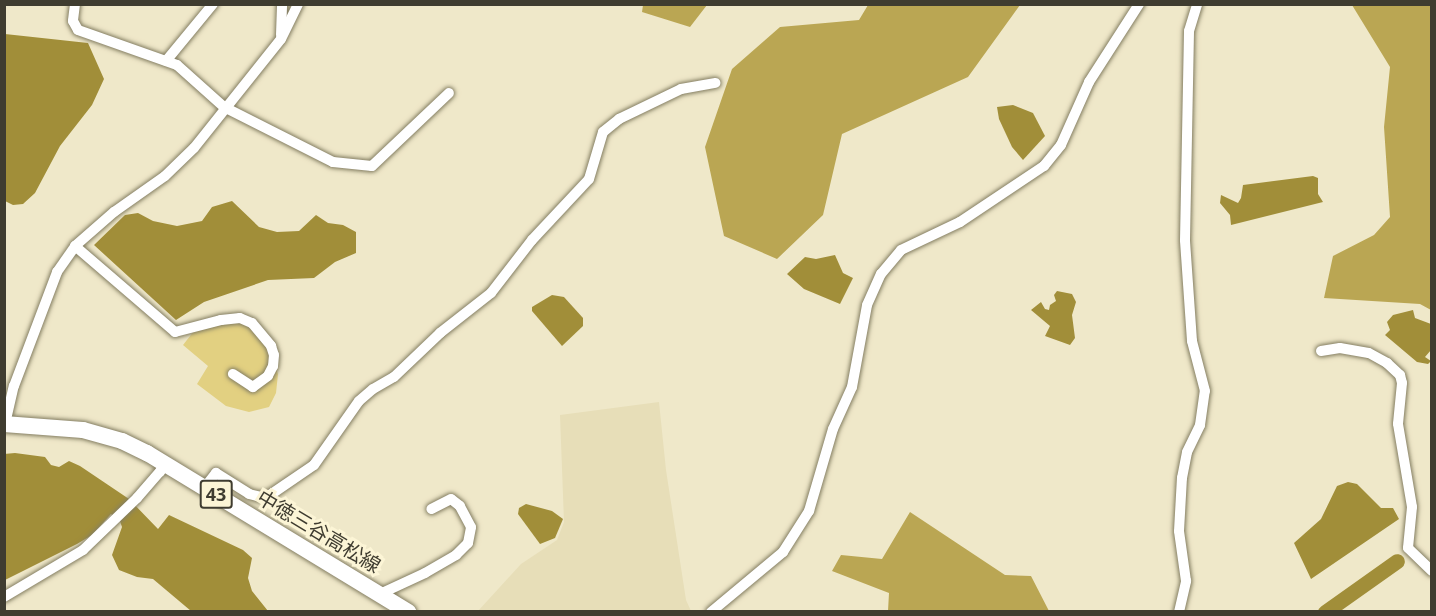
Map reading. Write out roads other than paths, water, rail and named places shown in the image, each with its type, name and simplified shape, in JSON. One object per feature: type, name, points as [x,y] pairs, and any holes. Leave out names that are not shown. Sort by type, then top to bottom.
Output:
[{"type":"main road","name":"中徳三谷高松線","points":[[5,424],[62,428],[102,435],[165,462],[382,593],[409,612]]},
{"type":"street","points":[[75,4],[73,21],[78,30],[177,65],[224,107],[333,162],[372,166],[449,93]]},
{"type":"street","points":[[166,61],[213,4]]},
{"type":"street","points":[[281,39],[282,4]]},
{"type":"street","points":[[5,424],[14,386],[49,292],[57,272],[75,246],[114,212],[165,176],[194,148],[224,107],[281,39],[298,4]]},
{"type":"street","points":[[711,612],[783,552],[809,511],[833,429],[852,387],[867,305],[881,274],[901,250],[960,222],[1044,166],[1061,145],[1089,82],[1139,4]]},
{"type":"street","points":[[1179,612],[1186,581],[1179,531],[1182,478],[1187,452],[1200,425],[1205,392],[1192,341],[1185,240],[1185,120],[1190,31],[1197,4]]},
{"type":"street","points":[[205,487],[216,473],[249,494],[261,497],[270,495],[314,465],[359,401],[373,388],[394,377],[440,333],[491,293],[532,240],[589,179],[603,132],[619,119],[681,89],[715,83]]},
{"type":"street","points":[[75,246],[175,333],[220,320],[240,318],[252,323],[271,346],[274,355],[273,366],[260,384],[253,387],[233,374]]},
{"type":"street","points":[[1322,351],[1340,348],[1369,353],[1387,363],[1400,375],[1402,383],[1398,424],[1412,507],[1408,548],[1431,571]]},
{"type":"street","points":[[4,597],[83,550],[137,498],[160,472],[165,462]]},
{"type":"street","points":[[382,593],[441,564],[456,555],[468,543],[471,527],[460,506],[451,499],[431,509]]},
{"type":"waterway","points":[[1325,612],[1397,561]]}]
